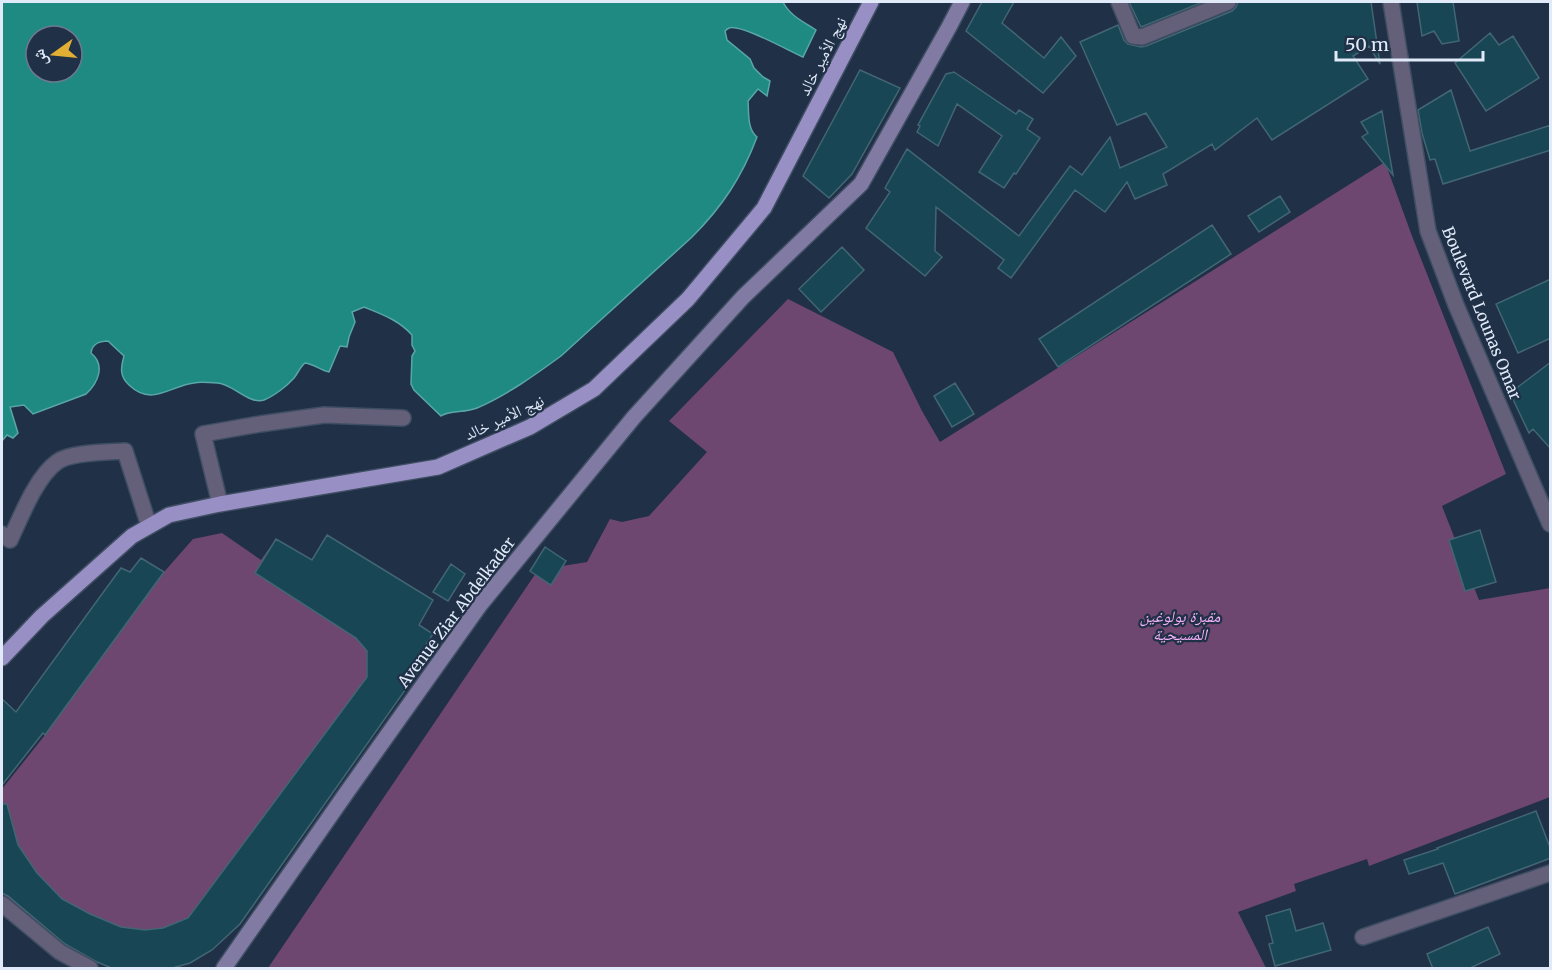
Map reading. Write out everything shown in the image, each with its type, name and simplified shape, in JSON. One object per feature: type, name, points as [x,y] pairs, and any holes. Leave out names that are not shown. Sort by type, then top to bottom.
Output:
[{"type":"main road","name":"نهج الأمير خالد","points":[[2,658],[42,616],[132,536],[168,515],[438,466],[530,427],[594,389],[688,299],[764,208],[871,2]]},
{"type":"main road","name":"Avenue Ziar Abdelkader","points":[[224,969],[480,605],[634,417],[743,297],[861,184],[962,2]]},
{"type":"street","points":[[1119,2],[1133,36],[1142,37],[1228,2]]},
{"type":"street","name":"Boulevard Lounas Omar","points":[[1391,2],[1428,231],[1456,305],[1551,524]]},
{"type":"street","points":[[220,504],[203,434],[324,415],[403,418]]},
{"type":"street","points":[[2,534],[10,540],[38,483],[58,460],[80,455],[125,451],[149,526]]},
{"type":"street","points":[[1363,937],[1551,873]]},
{"type":"street","points":[[2,904],[60,952],[90,969]]},
{"type":"green space","name":"مقبرة بولوغين المسيحية","points":[[1385,162],[1506,474],[1442,506],[1479,600],[1550,588],[1550,797],[1369,866],[1367,859],[1294,884],[1296,891],[1238,912],[1266,968],[268,968],[538,570],[587,562],[610,519],[622,522],[649,516],[707,452],[669,421],[788,299],[893,352],[940,442]]},
{"type":"green space","points":[[222,533],[261,560],[276,539],[312,560],[327,535],[433,600],[419,624],[433,634],[425,646],[432,652],[240,924],[212,950],[190,963],[169,968],[114,968],[67,949],[30,924],[2,893],[2,789],[45,735],[23,717],[29,695],[121,568],[130,572],[141,558],[164,572],[193,539]]},
{"type":"shaded area","points":[[2,2],[783,2],[793,15],[816,30],[803,57],[744,30],[729,28],[725,31],[727,40],[750,59],[754,68],[770,81],[767,96],[758,89],[748,101],[750,125],[757,137],[730,191],[692,237],[561,356],[488,403],[472,410],[441,416],[414,390],[411,384],[412,356],[415,351],[412,345],[412,335],[396,321],[364,307],[352,312],[355,322],[347,347],[340,346],[329,372],[305,363],[288,384],[264,400],[258,401],[246,397],[229,386],[205,382],[185,385],[153,395],[145,394],[129,385],[122,375],[124,356],[108,341],[99,342],[93,347],[91,353],[98,363],[99,374],[94,385],[86,394],[33,414],[24,405],[10,407],[18,433],[13,438],[7,435],[2,441]]},
{"type":"building","points":[[982,2],[1014,2],[1002,23],[1044,58],[1061,37],[1076,56],[1043,93],[966,31]]},
{"type":"building","points":[[1129,2],[1203,2],[1141,27]]},
{"type":"building","points":[[1238,2],[1371,2],[1380,64],[1369,46],[1353,56],[1368,79],[1272,140],[1257,118],[1215,150],[1212,144],[1163,174],[1167,185],[1135,199],[1127,182],[1105,212],[1075,190],[1011,278],[998,268],[1004,260],[936,207],[935,251],[942,257],[925,276],[866,228],[890,192],[885,188],[907,149],[1019,236],[1070,166],[1082,175],[1110,137],[1120,168],[1167,147],[1146,113],[1117,125],[1080,42],[1118,25],[1128,44],[1146,46],[1232,11]]},
{"type":"building","points":[[1417,2],[1453,2],[1459,41],[1442,44],[1434,31],[1422,36]]},
{"type":"building","points":[[1490,33],[1499,45],[1513,36],[1539,78],[1486,111],[1455,63]]},
{"type":"building","points":[[860,70],[900,88],[852,174],[829,198],[803,176]]},
{"type":"building","points":[[954,72],[1016,114],[1019,110],[1033,119],[1027,129],[1040,138],[1004,188],[979,172],[1002,136],[957,104],[938,146],[917,132],[920,126],[918,125],[946,74]]},
{"type":"building","points":[[1451,90],[1470,151],[1551,125],[1551,150],[1443,184],[1435,159],[1430,160],[1418,110]]},
{"type":"building","points":[[1382,111],[1393,175],[1362,137],[1368,133],[1361,122]]},
{"type":"building","points":[[1280,196],[1290,212],[1259,232],[1248,216]]},
{"type":"building","points":[[1212,225],[1231,254],[1058,367],[1039,339]]},
{"type":"building","points":[[842,247],[864,270],[821,312],[799,289]]},
{"type":"building","points":[[1551,279],[1551,338],[1518,353],[1496,304]]},
{"type":"building","points":[[1551,362],[1551,449],[1533,429],[1529,433],[1510,393]]},
{"type":"building","points":[[955,383],[974,414],[952,427],[934,396]]},
{"type":"building","points":[[1480,530],[1496,582],[1465,591],[1449,540]]},
{"type":"building","points":[[327,535],[433,600],[419,625],[433,634],[425,646],[432,652],[240,924],[212,950],[190,963],[169,969],[114,969],[65,944],[2,893],[2,804],[7,804],[18,845],[37,873],[62,899],[121,927],[145,930],[163,928],[188,918],[367,677],[367,651],[356,638],[255,573],[276,539],[312,560]]},
{"type":"building","points":[[545,547],[566,561],[551,585],[530,571]]},
{"type":"building","points":[[141,558],[164,572],[45,735],[43,733],[2,785],[2,699],[16,712],[121,568],[130,572]]},
{"type":"building","points":[[451,564],[465,574],[448,601],[433,592]]},
{"type":"building","points":[[1536,811],[1551,850],[1551,858],[1455,894],[1443,863],[1409,874],[1404,860]]},
{"type":"building","points":[[1290,909],[1296,931],[1323,923],[1331,950],[1275,966],[1269,944],[1273,943],[1266,916]]},
{"type":"building","points":[[1488,927],[1500,954],[1468,969],[1433,969],[1427,954]]}]
